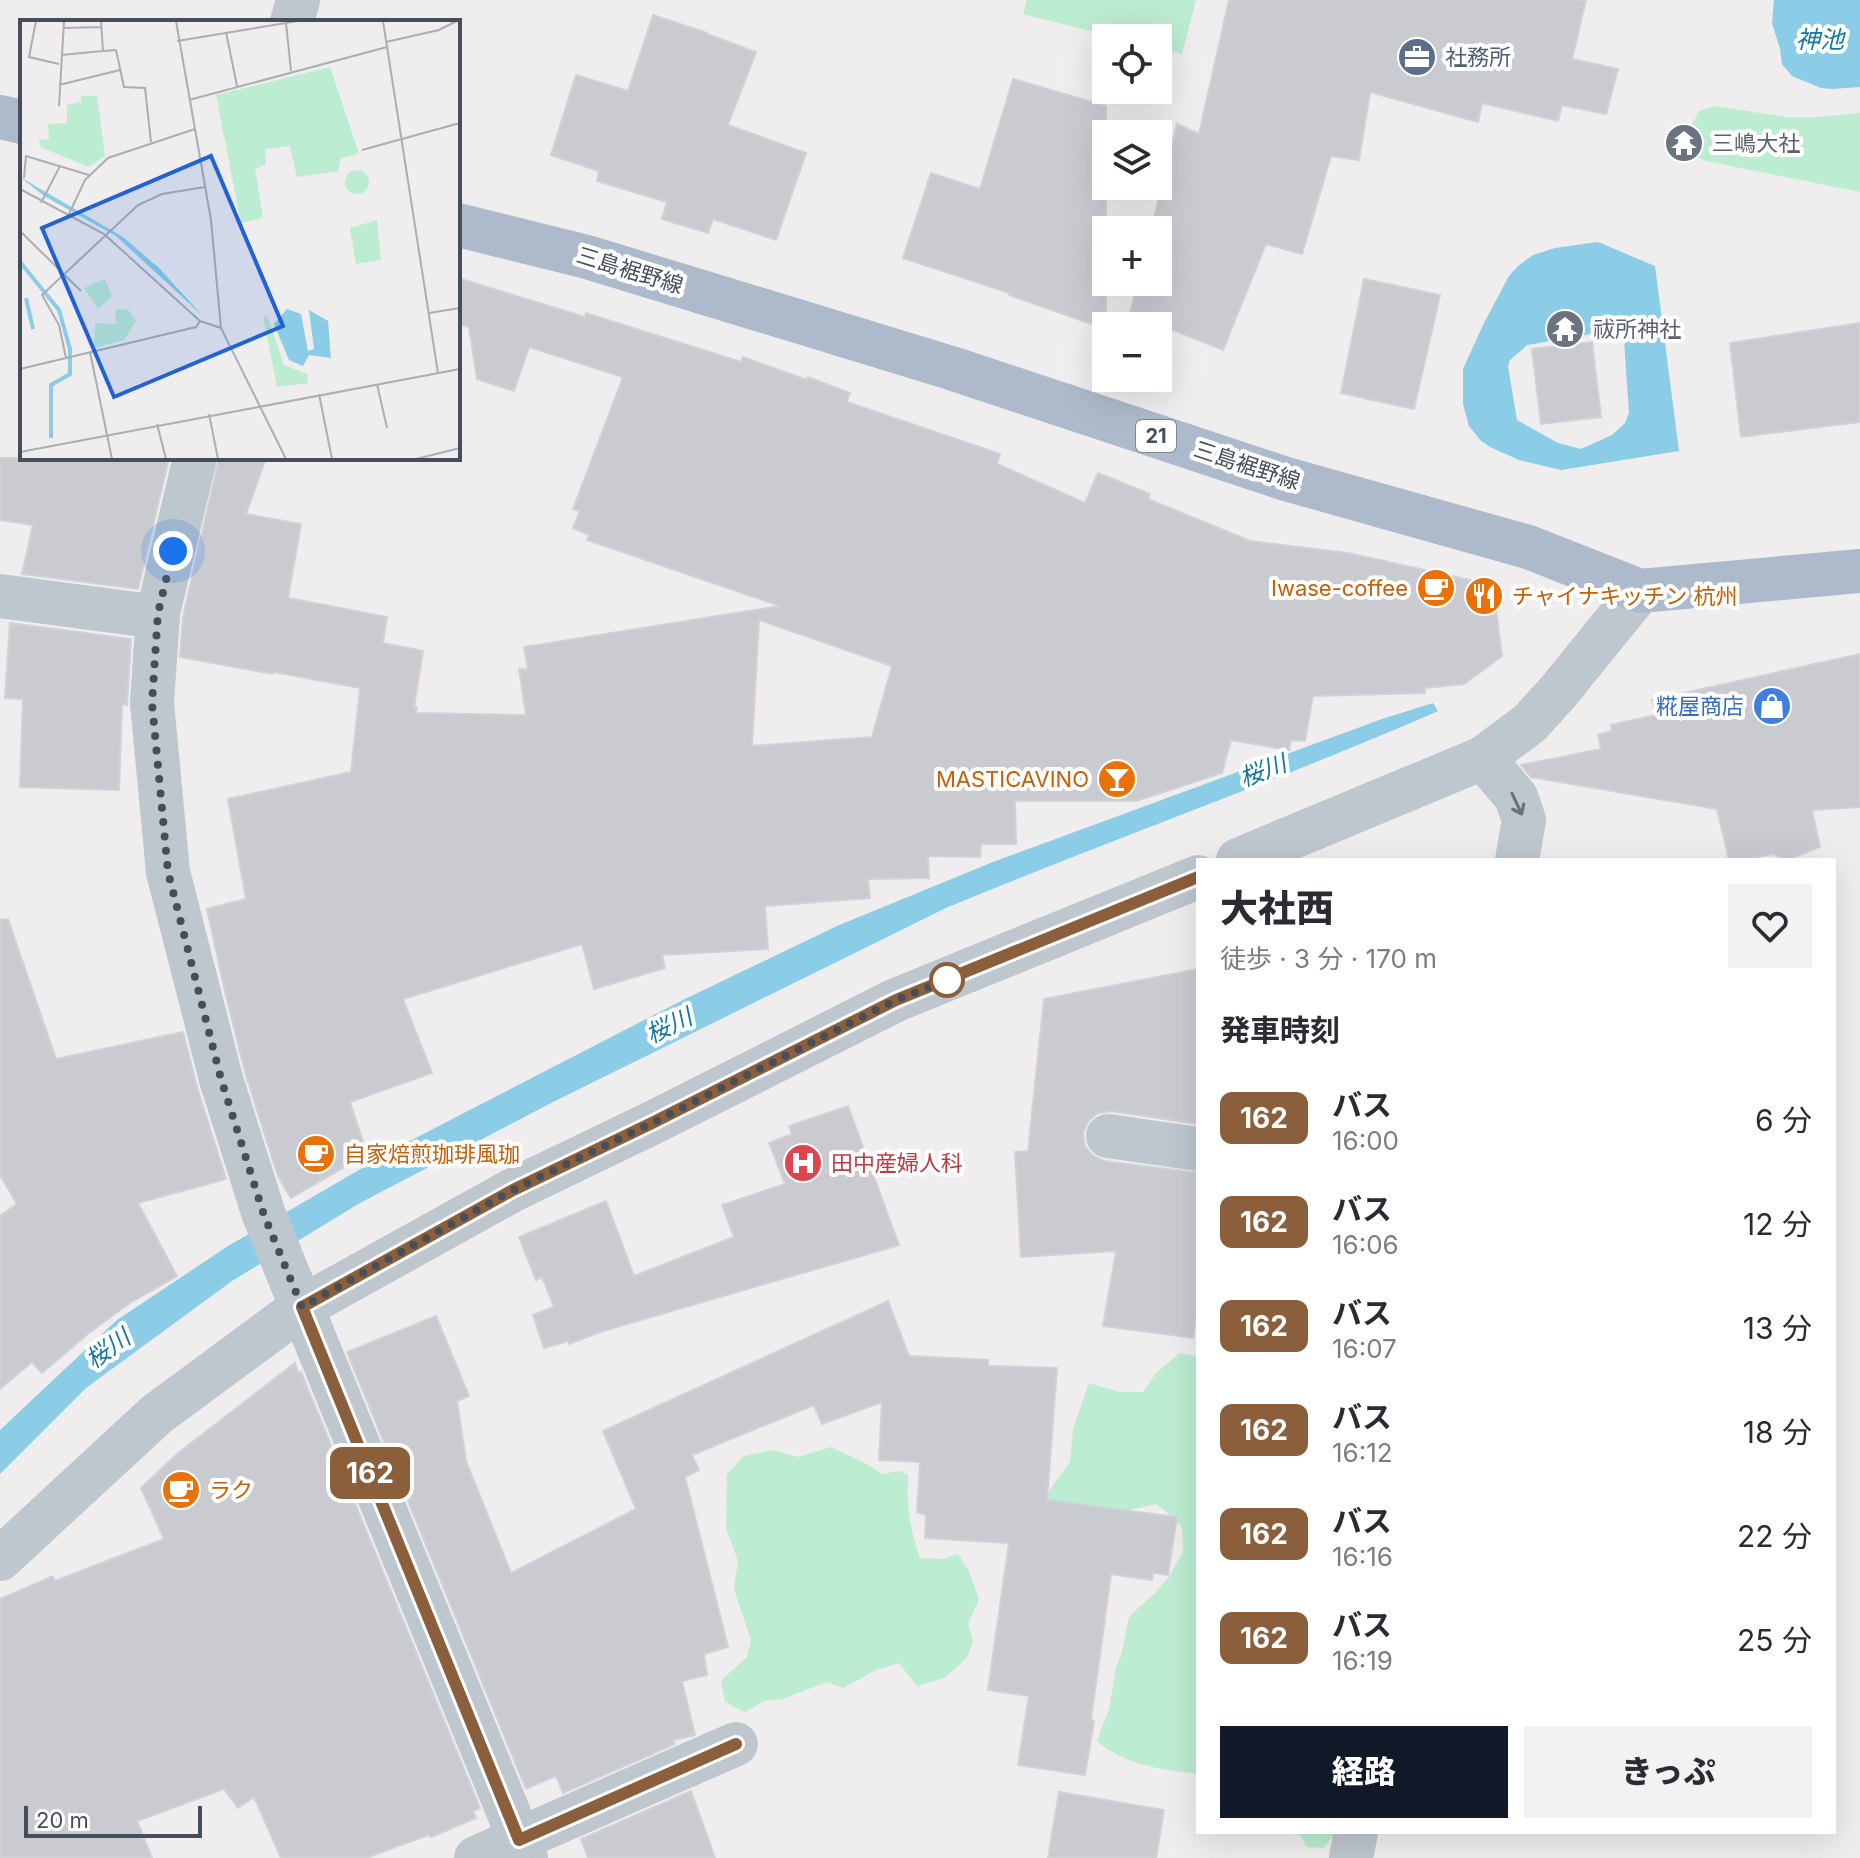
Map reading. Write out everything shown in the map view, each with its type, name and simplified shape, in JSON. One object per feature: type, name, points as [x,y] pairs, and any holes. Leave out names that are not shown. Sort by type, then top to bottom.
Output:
[{"type":"main road","points":[[0,117],[20,122]]},
{"type":"main road","name":"三島裾野線","points":[[460,225],[587,257],[951,368],[1286,479],[1528,547],[1640,591],[1860,571]]},
{"type":"street","points":[[293,20],[298,0]]},
{"type":"street","points":[[195,460],[158,617],[152,703],[168,872],[221,1079],[272,1234],[523,1849]]},
{"type":"street","points":[[1243,858],[1483,758],[1530,723],[1640,591]]},
{"type":"street","points":[[0,596],[158,617]]},
{"type":"street","points":[[1483,758],[1516,797],[1524,820],[1517,858]]},
{"type":"street","points":[[0,1559],[157,1414],[302,1307],[513,1190],[896,1000],[1196,878]]},
{"type":"street","points":[[1108,1136],[1196,1149]]},
{"type":"street","points":[[476,1858],[523,1849],[736,1744]]},
{"type":"street","points":[[1351,1858],[1356,1834]]},
{"type":"green space","points":[[1027,0],[1196,0],[1182,54],[1172,52],[1172,24],[1092,24],[1092,31],[1023,14]]},
{"type":"green space","points":[[1716,106],[1785,117],[1860,113],[1860,192],[1706,161],[1693,155],[1686,145],[1688,133],[1699,111]]},
{"type":"green space","points":[[1180,1353],[1196,1357],[1196,1774],[1132,1761],[1097,1741],[1109,1709],[1129,1617],[1170,1575],[1183,1552],[1182,1527],[1156,1504],[1125,1511],[1049,1509],[1044,1498],[1070,1462],[1073,1429],[1089,1383],[1119,1392],[1143,1392],[1156,1373]]},
{"type":"green space","points":[[831,1447],[882,1474],[900,1471],[908,1475],[910,1517],[920,1558],[942,1559],[958,1554],[968,1569],[979,1599],[968,1624],[973,1642],[966,1659],[944,1678],[917,1686],[899,1663],[876,1670],[843,1688],[827,1682],[782,1699],[764,1701],[745,1712],[725,1702],[721,1681],[747,1657],[751,1640],[734,1589],[738,1561],[726,1528],[727,1474],[744,1456],[772,1450],[798,1457]]},
{"type":"green space","points":[[1299,1834],[1334,1834],[1324,1848],[1307,1847]]},
{"type":"water","name":"神池","points":[[1774,0],[1860,0],[1860,87],[1821,88],[1792,76],[1782,64],[1772,23]]},
{"type":"water","points":[[1598,242],[1655,266],[1679,451],[1561,470],[1519,460],[1490,447],[1469,426],[1463,404],[1463,369],[1484,323],[1509,276],[1518,266],[1533,255],[1555,248]],"holes":[[[1603,332],[1624,340],[1629,413],[1625,423],[1612,435],[1581,449],[1558,443],[1517,420],[1508,366],[1510,360],[1527,345]]]},
{"type":"water","name":"桜川","points":[[1433,703],[1438,711],[1377,737],[946,908],[555,1101],[360,1203],[232,1281],[86,1388],[0,1474],[0,1430],[117,1320],[228,1246],[402,1145],[685,999],[837,926],[993,862]]},
{"type":"building","points":[[1229,0],[1586,0],[1572,59],[1618,69],[1606,114],[1562,105],[1558,121],[1482,103],[1478,122],[1370,92],[1359,160],[1331,156],[1302,254],[1266,244],[1223,350],[1172,330],[1172,312],[1130,312],[1134,296],[1172,296],[1172,216],[1154,216],[1158,200],[1172,200],[1172,144],[1177,124],[1199,134]]},
{"type":"building","points":[[653,15],[756,52],[728,125],[806,153],[776,240],[713,219],[708,233],[662,219],[667,202],[597,181],[599,171],[551,155],[576,75],[628,91]]},
{"type":"building","points":[[1013,79],[1106,106],[1106,120],[1092,120],[1092,200],[1106,200],[1106,216],[1092,216],[1092,296],[1106,296],[1106,312],[1092,312],[1092,324],[903,258],[931,173],[980,189]]},
{"type":"building","points":[[460,279],[585,317],[586,313],[741,362],[743,357],[807,380],[808,377],[850,393],[847,402],[1000,454],[997,464],[1085,503],[1098,473],[1150,494],[1148,499],[1250,541],[1348,553],[1493,585],[1502,656],[1464,684],[1425,688],[1425,693],[1313,696],[1305,741],[1291,740],[1289,750],[1231,740],[1222,773],[1136,801],[1015,801],[1016,844],[981,844],[980,857],[928,856],[929,878],[868,879],[870,898],[765,906],[768,949],[662,955],[665,968],[594,989],[582,944],[403,999],[432,1073],[350,1102],[367,1154],[291,1198],[278,1176],[245,1072],[207,909],[246,899],[228,799],[351,772],[360,688],[180,657],[183,617],[219,460],[265,460],[246,514],[301,524],[288,598],[387,617],[383,643],[423,651],[414,707],[417,707],[416,713],[526,715],[519,669],[528,670],[524,647],[780,606],[587,540],[589,535],[573,528],[580,511],[573,509],[623,377],[529,347],[514,391],[477,379],[469,327],[460,325]],"holes":[[[759,620],[892,666],[872,737],[752,746]]]},
{"type":"building","points":[[1364,279],[1440,295],[1414,409],[1341,393]]},
{"type":"building","points":[[1860,323],[1860,422],[1741,437],[1730,343]]},
{"type":"building","points":[[1592,342],[1601,417],[1541,424],[1532,349]]},
{"type":"building","points":[[0,458],[169,460],[138,589],[22,574],[33,525],[0,520]]},
{"type":"building","points":[[10,623],[131,639],[127,705],[122,704],[119,790],[20,787],[23,699],[5,698]]},
{"type":"building","points":[[1860,654],[1860,807],[1812,810],[1820,847],[1792,858],[1772,854],[1729,858],[1717,809],[1531,777],[1521,765],[1601,749],[1598,735],[1612,731],[1611,725],[1656,715],[1652,700]]},
{"type":"building","points":[[8,919],[56,1059],[183,1032],[226,1179],[138,1203],[177,1276],[130,1303],[42,1373],[32,1362],[0,1389],[0,1216],[17,1204],[0,1175],[0,920]]},
{"type":"building","points":[[1196,969],[1196,1124],[1111,1111],[1098,1113],[1089,1120],[1083,1133],[1085,1146],[1092,1155],[1104,1161],[1196,1173],[1196,1319],[1193,1338],[1103,1326],[1116,1251],[1021,1257],[1015,1152],[1028,1151],[1044,999]]},
{"type":"building","points":[[848,1106],[899,1245],[603,1331],[569,1344],[568,1341],[544,1348],[533,1315],[554,1307],[542,1277],[536,1280],[519,1237],[606,1201],[634,1276],[734,1237],[722,1205],[785,1184],[769,1143],[792,1134],[789,1126]]},
{"type":"building","points":[[888,1301],[909,1356],[988,1360],[988,1366],[1057,1368],[1047,1500],[1177,1517],[1168,1575],[1153,1573],[1152,1580],[1111,1574],[1085,1775],[1018,1765],[1029,1696],[988,1690],[1009,1543],[925,1538],[926,1515],[917,1512],[920,1462],[879,1460],[882,1402],[822,1424],[814,1405],[692,1455],[699,1470],[685,1477],[728,1647],[704,1654],[707,1675],[682,1681],[695,1735],[673,1740],[675,1744],[563,1793],[556,1776],[526,1789],[347,1352],[436,1316],[469,1396],[457,1401],[466,1461],[511,1573],[636,1509],[603,1431]]},
{"type":"building","points":[[295,1363],[480,1808],[473,1811],[476,1818],[431,1837],[428,1835],[366,1858],[281,1858],[254,1797],[238,1808],[224,1789],[137,1821],[152,1858],[0,1858],[0,1599],[53,1576],[55,1581],[164,1539],[141,1488],[178,1453]]},
{"type":"building","points":[[691,1791],[715,1858],[588,1858],[581,1839]]},
{"type":"building","points":[[1059,1792],[1164,1810],[1156,1858],[1048,1858]]},
{"type":"bus line","name":"162","points":[[736,1744],[519,1840],[302,1307],[513,1190],[896,1000],[1196,878]]},
{"type":"place","name":"社務所","points":[[1417,57]]},
{"type":"place","name":"三嶋大社","points":[[1684,143]]},
{"type":"place","name":"祓所神社","points":[[1565,329]]},
{"type":"place","name":"Iwase-coffee","points":[[1436,588]]},
{"type":"place","name":"チャイナキッチン 杭州","points":[[1484,596]]},
{"type":"place","name":"糀屋商店","points":[[1772,706]]},
{"type":"place","name":"MASTICAVINO","points":[[1117,779]]},
{"type":"place","name":"自家焙煎珈琲風珈","points":[[316,1154]]},
{"type":"place","name":"田中産婦人科","points":[[803,1163]]},
{"type":"place","name":"ラク","points":[[181,1490]]},
{"type":"route","points":[[173,551],[158,613],[152,703],[168,872],[221,1079],[264,1215],[302,1307],[513,1190],[896,1000],[951,978],[947,980]]}]
